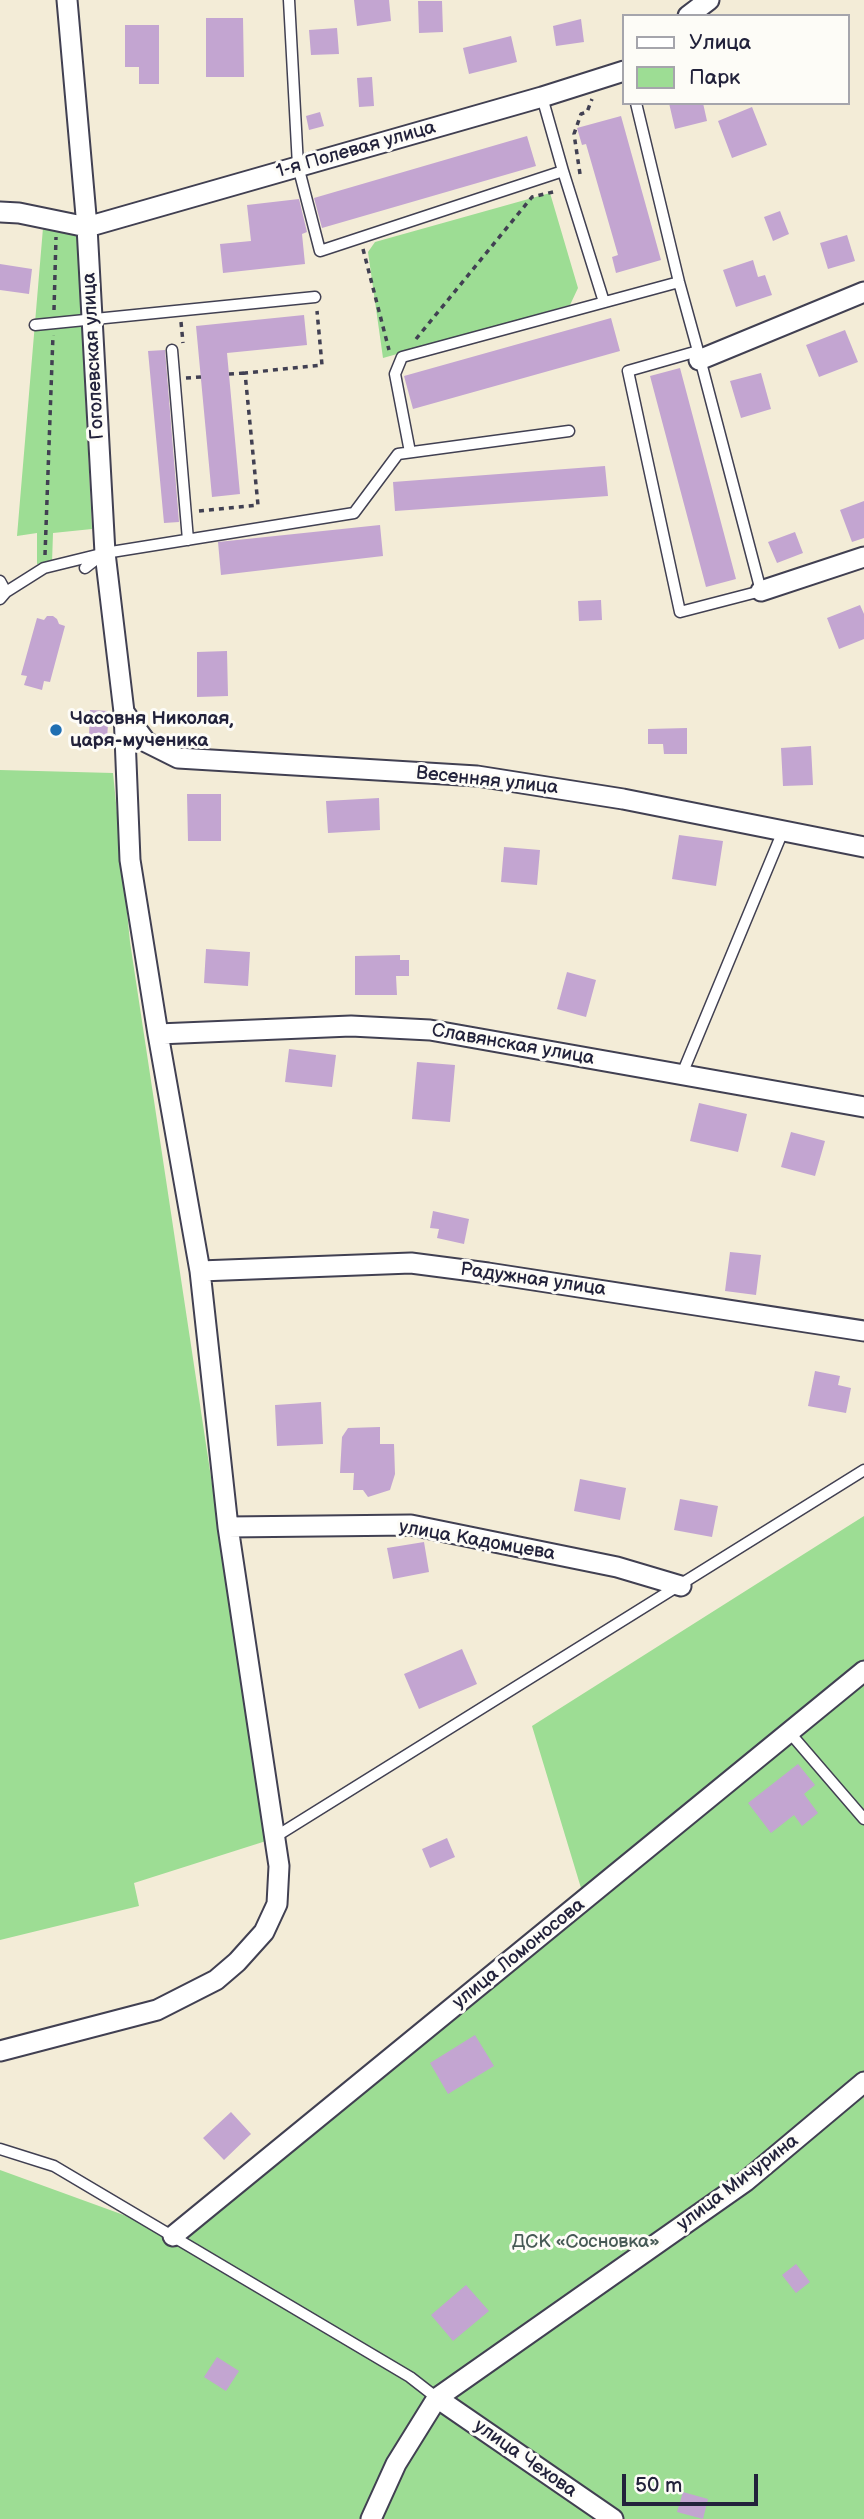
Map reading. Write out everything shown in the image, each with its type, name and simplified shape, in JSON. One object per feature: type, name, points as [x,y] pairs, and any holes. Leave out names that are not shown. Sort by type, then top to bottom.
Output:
[{"type":"street","name":"Гоголевская улица","points":[[0,2051],[157,2010],[216,1980],[237,1962],[264,1932],[277,1904],[279,1866],[228,1527],[200,1271],[158,1034],[131,860],[119,749],[124,712],[105,553],[87,227],[67,0]]},
{"type":"street","name":"1-я Полевая улица","points":[[87,227],[622,72]]},
{"type":"street","points":[[0,212],[19,213],[87,227]]},
{"type":"street","points":[[699,356],[864,292]]},
{"type":"street","points":[[761,591],[864,557]]},
{"type":"street","name":"Весенняя улица","points":[[124,712],[146,742],[178,758],[477,776],[623,799],[864,847]]},
{"type":"street","name":"Славянская улица","points":[[158,1034],[351,1026],[430,1030],[864,1107]]},
{"type":"street","name":"Радужная улица","points":[[200,1271],[411,1263],[864,1331]]},
{"type":"street","name":"улица Кадомцева","points":[[228,1527],[411,1525],[617,1567],[681,1586]]},
{"type":"street","name":"улица Ломоносова","points":[[173,2236],[864,1671]]},
{"type":"street","name":"улица Мичурина","points":[[437,2398],[746,2181],[864,2082]]},
{"type":"street","points":[[371,2519],[396,2464],[437,2398]]},
{"type":"street","name":"улица Чехова","points":[[437,2398],[613,2519]]},
{"type":"lane","points":[[289,0],[298,166],[320,251],[563,171]]},
{"type":"lane","points":[[542,97],[604,302]]},
{"type":"lane","points":[[636,105],[678,282],[699,356],[761,591],[680,612],[628,371],[699,356]]},
{"type":"lane","points":[[410,452],[395,374],[402,357],[678,282]]},
{"type":"lane","points":[[35,325],[315,297]]},
{"type":"lane","points":[[172,350],[188,540]]},
{"type":"lane","points":[[0,581],[3,596],[44,568],[105,553],[355,513],[398,454],[569,431]]},
{"type":"lane","points":[[85,568],[105,553]]},
{"type":"lane","points":[[682,1074],[783,831]]},
{"type":"lane","points":[[274,1838],[864,1470]]},
{"type":"lane","points":[[790,1733],[864,1819]]},
{"type":"lane","points":[[0,2149],[54,2166],[410,2378],[437,2398]]},
{"type":"path","points":[[402,357],[533,197],[569,186],[580,174],[574,134],[581,114],[587,113],[601,78]]},
{"type":"path","points":[[44,568],[57,221]]},
{"type":"path","points":[[359,237],[395,374]]},
{"type":"path","points":[[229,374],[322,365],[315,297]]},
{"type":"path","points":[[199,511],[258,505],[245,373]]},
{"type":"path","points":[[186,378],[201,377]]},
{"type":"green space","points":[[550,193],[578,288],[570,305],[383,358],[368,252],[375,242]]},
{"type":"green space","points":[[43,228],[77,232],[92,529],[53,533],[52,563],[37,564],[37,533],[17,536]]},
{"type":"green space","points":[[0,770],[113,773],[130,942],[266,1841],[134,1883],[139,1906],[0,1940]]},
{"type":"green space","name":"ДСК «Сосновка»","points":[[864,1516],[864,2519],[0,2519],[0,2170],[165,2230],[581,1888],[532,1726]]},
{"type":"building","points":[[354,0],[389,0],[391,21],[357,26]]},
{"type":"building","points":[[418,1],[442,1],[443,32],[419,33]]},
{"type":"building","points":[[206,18],[243,18],[244,77],[206,77]]},
{"type":"building","points":[[581,19],[584,42],[556,46],[553,26]]},
{"type":"building","points":[[125,25],[159,25],[159,84],[139,84],[139,67],[125,67]]},
{"type":"building","points":[[337,28],[339,54],[311,55],[309,30]]},
{"type":"building","points":[[511,36],[517,62],[469,74],[463,48]]},
{"type":"building","points":[[372,77],[374,106],[359,107],[357,78]]},
{"type":"building","points":[[669,105],[703,105],[707,121],[675,129]]},
{"type":"building","points":[[752,107],[767,145],[732,158],[718,121]]},
{"type":"building","points":[[320,112],[324,126],[309,130],[306,116]]},
{"type":"building","points":[[621,116],[661,260],[616,273],[612,257],[618,255],[586,144],[582,145],[577,128]]},
{"type":"building","points":[[527,136],[536,166],[322,228],[314,198]]},
{"type":"building","points":[[299,199],[307,232],[302,234],[305,264],[223,273],[220,244],[251,241],[247,205]]},
{"type":"building","points":[[780,211],[789,234],[773,241],[764,217]]},
{"type":"building","points":[[847,235],[855,261],[828,269],[820,243]]},
{"type":"building","points":[[753,260],[758,277],[765,275],[772,295],[736,307],[723,270]]},
{"type":"building","points":[[0,264],[32,269],[29,294],[0,290]]},
{"type":"building","points":[[304,315],[307,345],[227,353],[240,494],[212,497],[196,326]]},
{"type":"building","points":[[611,318],[620,351],[413,409],[404,376]]},
{"type":"building","points":[[845,330],[858,362],[819,377],[806,345]]},
{"type":"building","points":[[165,350],[179,522],[164,523],[148,351]]},
{"type":"building","points":[[680,368],[736,579],[706,587],[650,376]]},
{"type":"building","points":[[761,373],[771,409],[741,418],[730,381]]},
{"type":"building","points":[[605,466],[608,496],[395,511],[393,482]]},
{"type":"building","points":[[864,501],[864,538],[852,542],[840,510]]},
{"type":"building","points":[[380,525],[383,556],[221,575],[218,542]]},
{"type":"building","points":[[795,532],[803,553],[777,563],[768,542]]},
{"type":"building","points":[[601,600],[602,620],[579,621],[578,601]]},
{"type":"building","points":[[860,605],[864,614],[864,639],[839,649],[827,618]]},
{"type":"building","points":[[47,616],[53,616],[59,624],[65,626],[50,682],[44,681],[42,690],[24,685],[27,676],[21,675],[37,618],[44,620]]},
{"type":"building","points":[[227,651],[228,696],[197,697],[197,652]]},
{"type":"building","points":[[90,710],[109,711],[107,738],[89,737]]},
{"type":"building","points":[[687,728],[687,754],[664,754],[663,744],[648,744],[648,729]]},
{"type":"building","points":[[811,746],[813,785],[783,786],[781,748]]},
{"type":"building","points":[[187,794],[221,794],[221,841],[188,841]]},
{"type":"building","points":[[379,798],[380,830],[328,833],[326,801]]},
{"type":"building","points":[[679,835],[723,841],[716,886],[672,879]]},
{"type":"building","points":[[504,847],[540,850],[537,885],[501,882]]},
{"type":"building","points":[[206,949],[250,952],[248,986],[204,983]]},
{"type":"building","points":[[400,955],[400,960],[409,960],[409,976],[396,976],[397,995],[355,995],[355,956]]},
{"type":"building","points":[[567,972],[596,980],[586,1017],[557,1009]]},
{"type":"building","points":[[289,1049],[336,1055],[332,1087],[285,1082]]},
{"type":"building","points":[[417,1062],[455,1065],[450,1122],[412,1119]]},
{"type":"building","points":[[699,1103],[747,1114],[738,1152],[690,1141]]},
{"type":"building","points":[[791,1132],[825,1141],[815,1176],[781,1167]]},
{"type":"building","points":[[433,1211],[469,1219],[464,1244],[437,1238],[439,1229],[430,1228]]},
{"type":"building","points":[[730,1252],[761,1255],[756,1295],[725,1291]]},
{"type":"building","points":[[815,1371],[840,1376],[838,1385],[851,1388],[846,1413],[808,1406]]},
{"type":"building","points":[[321,1402],[323,1444],[277,1446],[275,1405]]},
{"type":"building","points":[[380,1427],[380,1444],[394,1444],[395,1474],[390,1490],[368,1497],[363,1490],[353,1490],[354,1473],[340,1473],[342,1437],[348,1428]]},
{"type":"building","points":[[580,1479],[626,1488],[620,1520],[574,1511]]},
{"type":"building","points":[[680,1499],[718,1506],[712,1537],[674,1530]]},
{"type":"building","points":[[424,1542],[429,1572],[393,1579],[387,1548]]},
{"type":"building","points":[[462,1649],[477,1684],[419,1709],[404,1674]]},
{"type":"building","points":[[798,1764],[815,1785],[804,1794],[818,1813],[802,1826],[794,1815],[771,1833],[748,1803]]},
{"type":"building","points":[[447,1838],[455,1857],[430,1868],[422,1849]]},
{"type":"building","points":[[475,2035],[494,2066],[448,2094],[430,2063]]},
{"type":"building","points":[[231,2112],[251,2134],[224,2160],[203,2138]]},
{"type":"building","points":[[796,2264],[810,2282],[796,2293],[782,2275]]},
{"type":"building","points":[[466,2285],[489,2311],[453,2341],[431,2315]]},
{"type":"building","points":[[217,2357],[239,2371],[226,2391],[204,2377]]},
{"type":"building","points":[[683,2492],[708,2499],[703,2519],[677,2512]]},
{"type":"place","name":"Часовня Николая, царя-мученика","points":[[56,730]]}]
